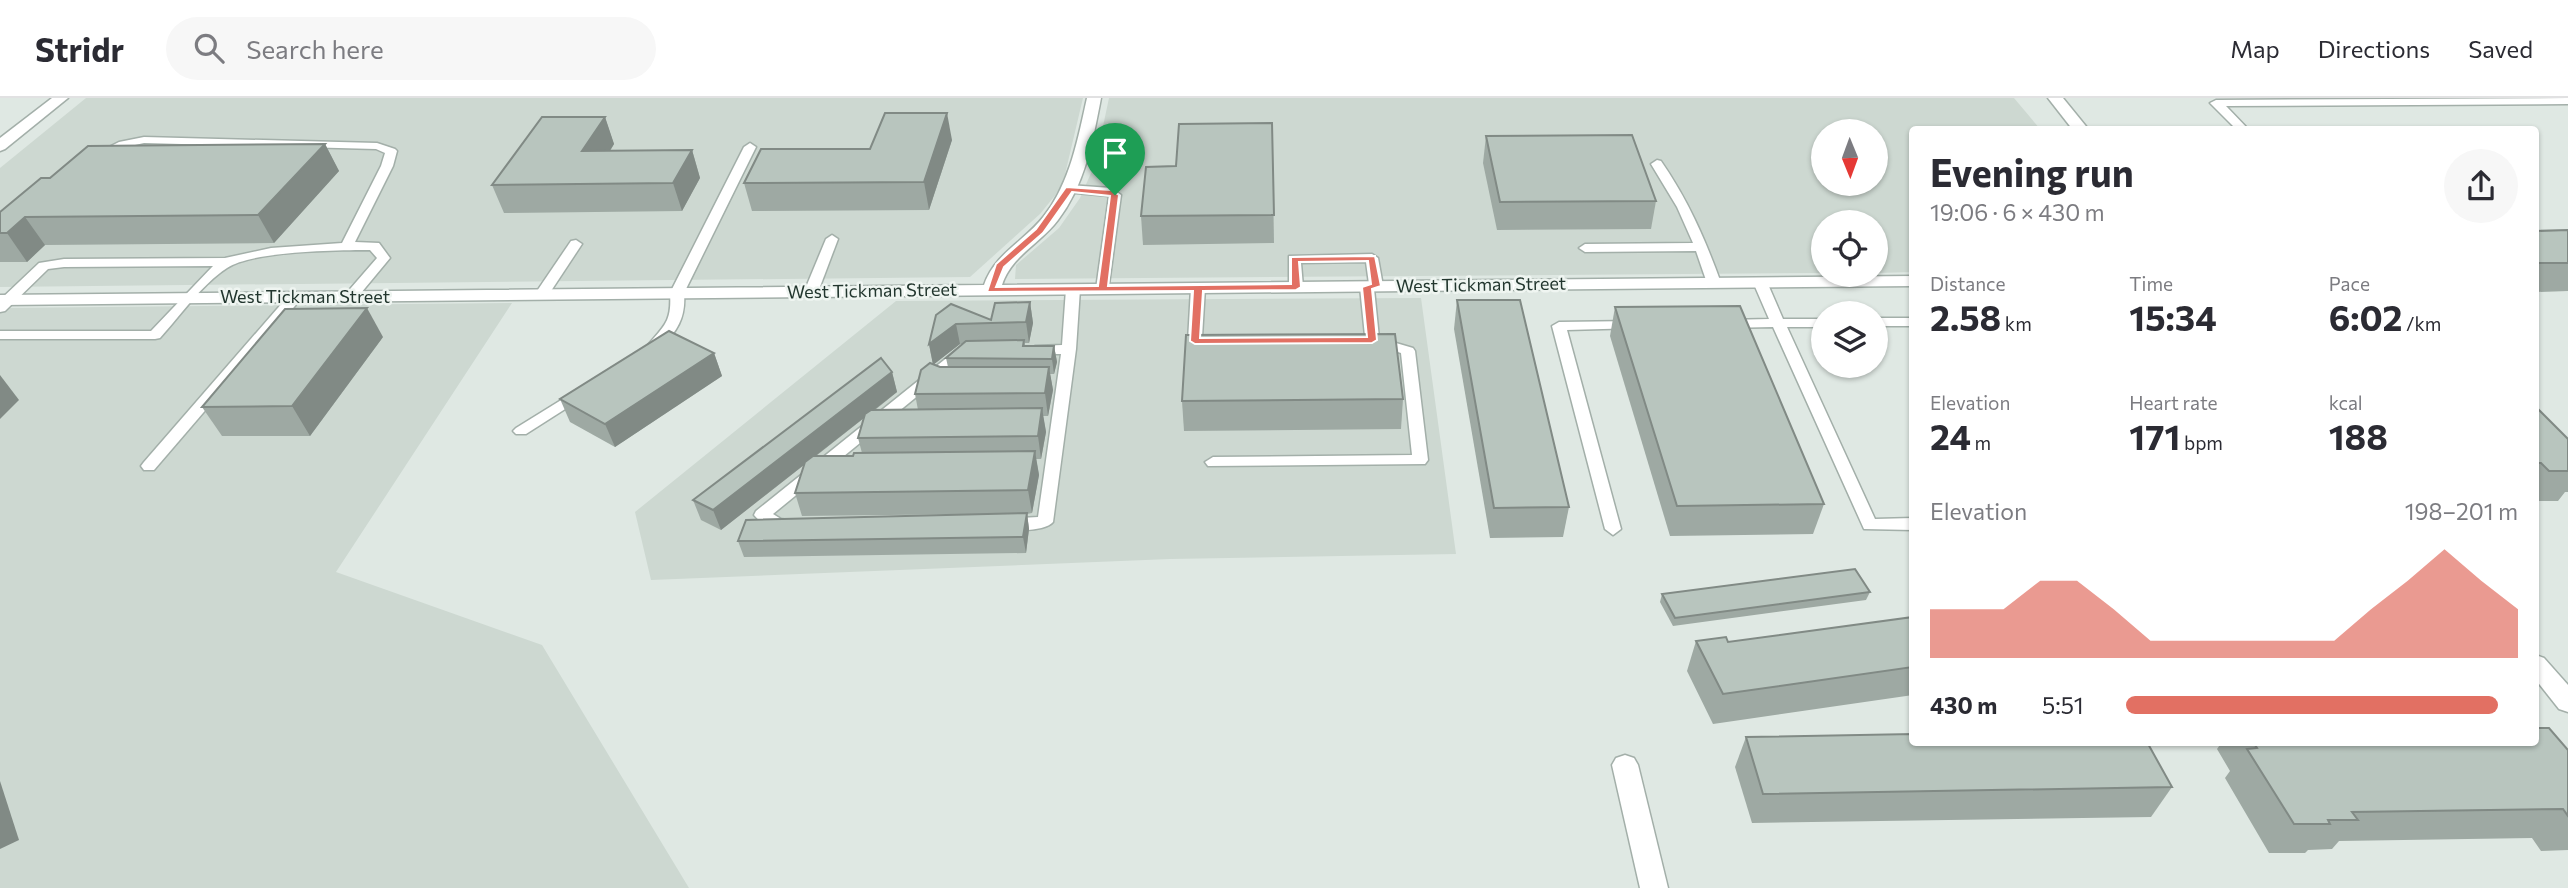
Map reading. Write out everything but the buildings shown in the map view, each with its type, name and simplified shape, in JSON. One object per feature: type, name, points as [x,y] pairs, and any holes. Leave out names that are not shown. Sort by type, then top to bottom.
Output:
[{"type":"street","points":[[0,146],[61,98]]},
{"type":"street","points":[[990,290],[1000,266],[1045,225],[1069,189],[1081,160],[1094,98]]},
{"type":"street","points":[[2055,98],[2079,126]]},
{"type":"street","name":"West Tickman Street","points":[[3,302],[191,297],[1909,281]]},
{"type":"street","points":[[2539,668],[2568,702]]},
{"type":"street","points":[[1625,765],[1654,888]]},
{"type":"lane","points":[[2213,101],[2568,101]]},
{"type":"lane","points":[[2213,101],[2240,126]]},
{"type":"lane","points":[[86,165],[106,151],[144,140],[377,146],[391,151],[387,166],[347,245]]},
{"type":"lane","points":[[641,354],[670,332],[679,312],[677,293],[750,147]]},
{"type":"lane","points":[[1657,164],[1692,219],[1714,283]]},
{"type":"lane","points":[[1069,189],[1111,192],[1115,195],[1103,289]]},
{"type":"lane","points":[[811,292],[832,239]]},
{"type":"lane","points":[[542,294],[576,244]]},
{"type":"lane","points":[[3,302],[44,266],[64,263],[225,262],[286,251],[347,245],[374,246],[384,258],[351,296]]},
{"type":"lane","points":[[1585,248],[1701,247]]},
{"type":"lane","points":[[1296,287],[1294,259],[1372,258],[1372,340]]},
{"type":"lane","points":[[0,335],[155,335],[225,262]]},
{"type":"lane","points":[[1760,282],[1870,525],[1909,524]]},
{"type":"lane","points":[[1198,288],[1195,341],[1222,341]]},
{"type":"lane","points":[[992,523],[1045,522],[1046,467],[1058,382],[1069,349],[1073,289]]},
{"type":"lane","points":[[149,466],[295,297]]},
{"type":"lane","points":[[1888,322],[1909,322]]},
{"type":"lane","points":[[1710,324],[1811,323]]},
{"type":"lane","points":[[1613,528],[1559,326],[1655,325]]},
{"type":"lane","points":[[1213,462],[1420,460],[1408,351],[1372,340],[1345,340]]},
{"type":"lane","points":[[1017,350],[1069,349]]},
{"type":"lane","points":[[805,524],[778,525],[762,515],[883,417],[939,379],[965,350],[978,350]]},
{"type":"lane","points":[[520,431],[586,389]]},
{"type":"lane","points":[[883,417],[906,425]]},
{"type":"lane","points":[[830,460],[848,469]]},
{"type":"shaded area","points":[[86,98],[1083,98],[1062,187],[1040,214],[970,277],[0,287],[0,168]]},
{"type":"shaded area","points":[[1109,98],[2014,98],[2037,126],[1909,126],[1909,272],[1888,273],[1888,210],[1811,210],[1811,273],[1015,279],[1016,265],[1059,228],[1080,198],[1095,164]]},
{"type":"shaded area","points":[[1421,298],[1456,554],[1170,559],[651,580],[635,512],[896,301]]},
{"type":"shaded area","points":[[512,303],[336,572],[542,645],[689,888],[0,888],[0,308]]},
{"type":"route","points":[[1115,195],[1103,289],[1198,288],[1195,341],[1372,340],[1367,287],[1376,286],[1372,258],[1294,259],[1296,287],[1198,288],[1103,289],[1073,289],[990,290],[1000,266],[1051,219],[1069,189],[1111,192],[1115,195]]}]
